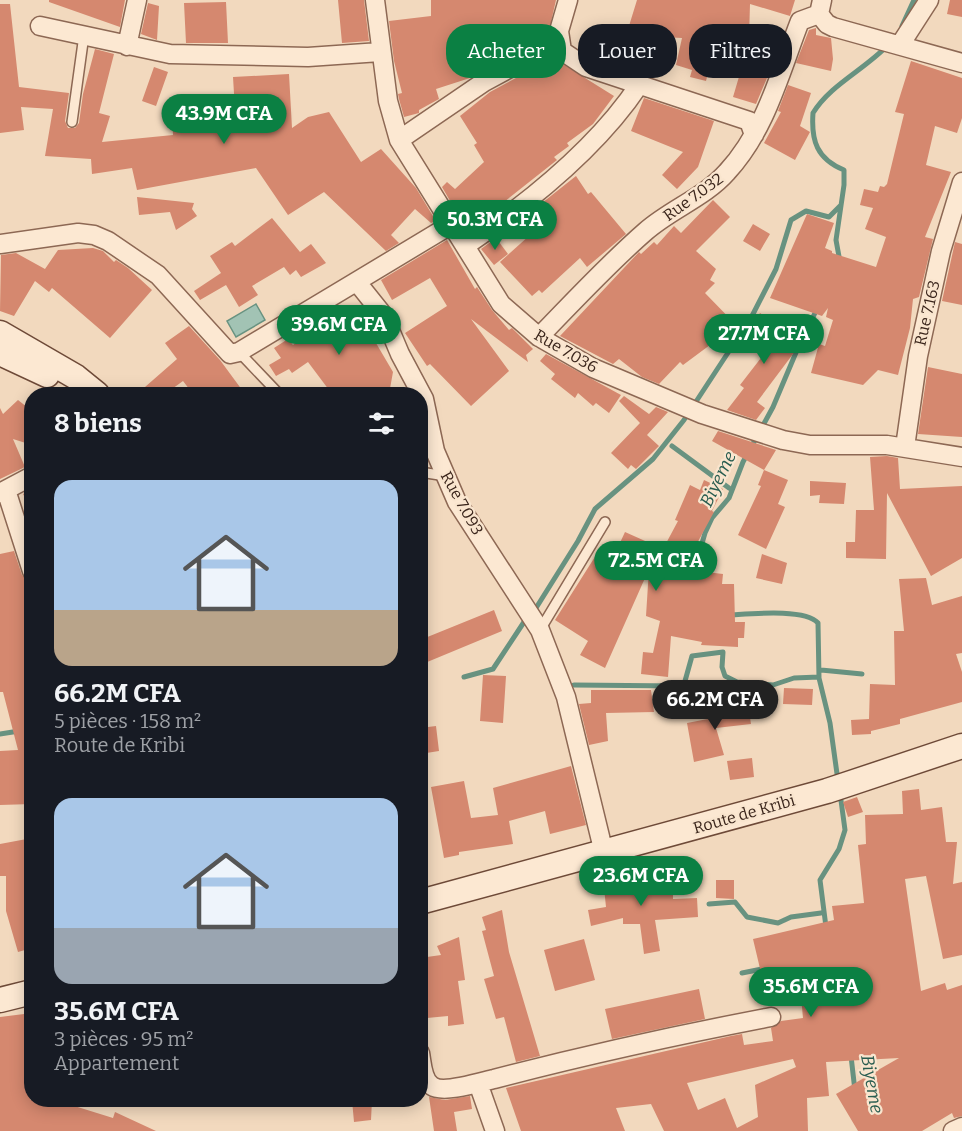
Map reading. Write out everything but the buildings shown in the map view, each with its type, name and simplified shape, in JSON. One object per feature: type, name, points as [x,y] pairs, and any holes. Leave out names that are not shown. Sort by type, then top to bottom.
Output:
[{"type":"main road","points":[[0,333],[76,377],[88,387]]},
{"type":"main road","points":[[0,353],[55,379],[66,387]]},
{"type":"main road","name":"Route de Kribi","points":[[428,901],[855,783],[962,746]]},
{"type":"main road","points":[[0,1000],[24,994]]},
{"type":"street","points":[[127,46],[137,0]]},
{"type":"street","name":"Rue 7.036","points":[[375,0],[388,101],[399,140],[501,304],[539,337],[593,368],[702,414],[783,440],[810,445],[905,447],[962,457]]},
{"type":"street","points":[[562,24],[568,0]]},
{"type":"street","points":[[900,45],[929,0]]},
{"type":"street","points":[[820,7],[833,27],[962,63]]},
{"type":"street","name":"Rue 7.032","points":[[539,337],[648,229],[727,172],[754,135],[781,78],[800,21],[820,7]]},
{"type":"street","points":[[40,26],[170,54],[308,57],[380,52]]},
{"type":"street","points":[[566,54],[586,67],[749,121],[754,135]]},
{"type":"street","points":[[399,140],[491,78]]},
{"type":"street","points":[[465,246],[570,165],[622,110],[639,85]]},
{"type":"street","name":"Rue 7.163","points":[[905,447],[918,356],[941,251],[962,182]]},
{"type":"street","points":[[0,244],[78,233],[94,235],[108,241],[158,275],[198,316],[226,351],[239,352],[452,224]]},
{"type":"street","name":"Rue 7.093","points":[[354,283],[360,286],[384,316],[418,387]]},
{"type":"street","name":"Rue 7.093","points":[[428,418],[435,452],[457,502],[540,630],[566,697],[604,854]]},
{"type":"street","points":[[24,480],[3,492],[24,549]]},
{"type":"street","points":[[428,1082],[431,1086],[440,1089],[478,1083],[646,1041],[771,1017]]},
{"type":"street","points":[[478,1083],[495,1131]]},
{"type":"street","points":[[953,1131],[962,1127]]},
{"type":"lane","points":[[72,122],[84,35]]},
{"type":"lane","points":[[239,352],[272,387]]},
{"type":"lane","points":[[428,473],[446,476]]},
{"type":"lane","points":[[540,630],[605,522]]},
{"type":"shaded area","points":[[256,304],[265,320],[236,337],[227,321]]},
{"type":"waterway","name":"Biyeme","points":[[902,26],[914,0]]},
{"type":"waterway","name":"Biyeme","points":[[840,262],[836,240],[844,170],[827,160],[818,148],[813,132],[813,113],[829,94],[888,45]]},
{"type":"waterway","points":[[536,608],[595,509],[653,459],[684,420],[752,316],[776,269],[791,220],[806,211],[829,217],[840,206]]},
{"type":"waterway","name":"Biyeme","points":[[694,571],[705,533],[712,518],[729,498],[743,462],[773,407],[818,307]]},
{"type":"waterway","points":[[672,446],[729,488]]},
{"type":"waterway","name":"Biyeme","points":[[729,615],[763,613],[801,615],[818,623],[819,678],[830,723],[838,781]]},
{"type":"waterway","points":[[464,677],[493,669],[524,622]]},
{"type":"waterway","points":[[574,685],[680,686],[685,681],[692,656],[723,652],[722,667],[725,676],[737,682],[773,685],[794,678],[819,677]]},
{"type":"waterway","points":[[821,670],[862,674]]},
{"type":"waterway","points":[[0,734],[19,731]]},
{"type":"waterway","name":"Biyeme","points":[[826,927],[820,880],[839,849],[845,830],[840,793]]},
{"type":"waterway","points":[[709,904],[735,902],[747,917],[778,923]]},
{"type":"waterway","points":[[778,923],[791,917],[821,913]]},
{"type":"waterway","points":[[742,973],[767,968]]},
{"type":"waterway","name":"Biyeme","points":[[851,1056],[855,1091]]}]
